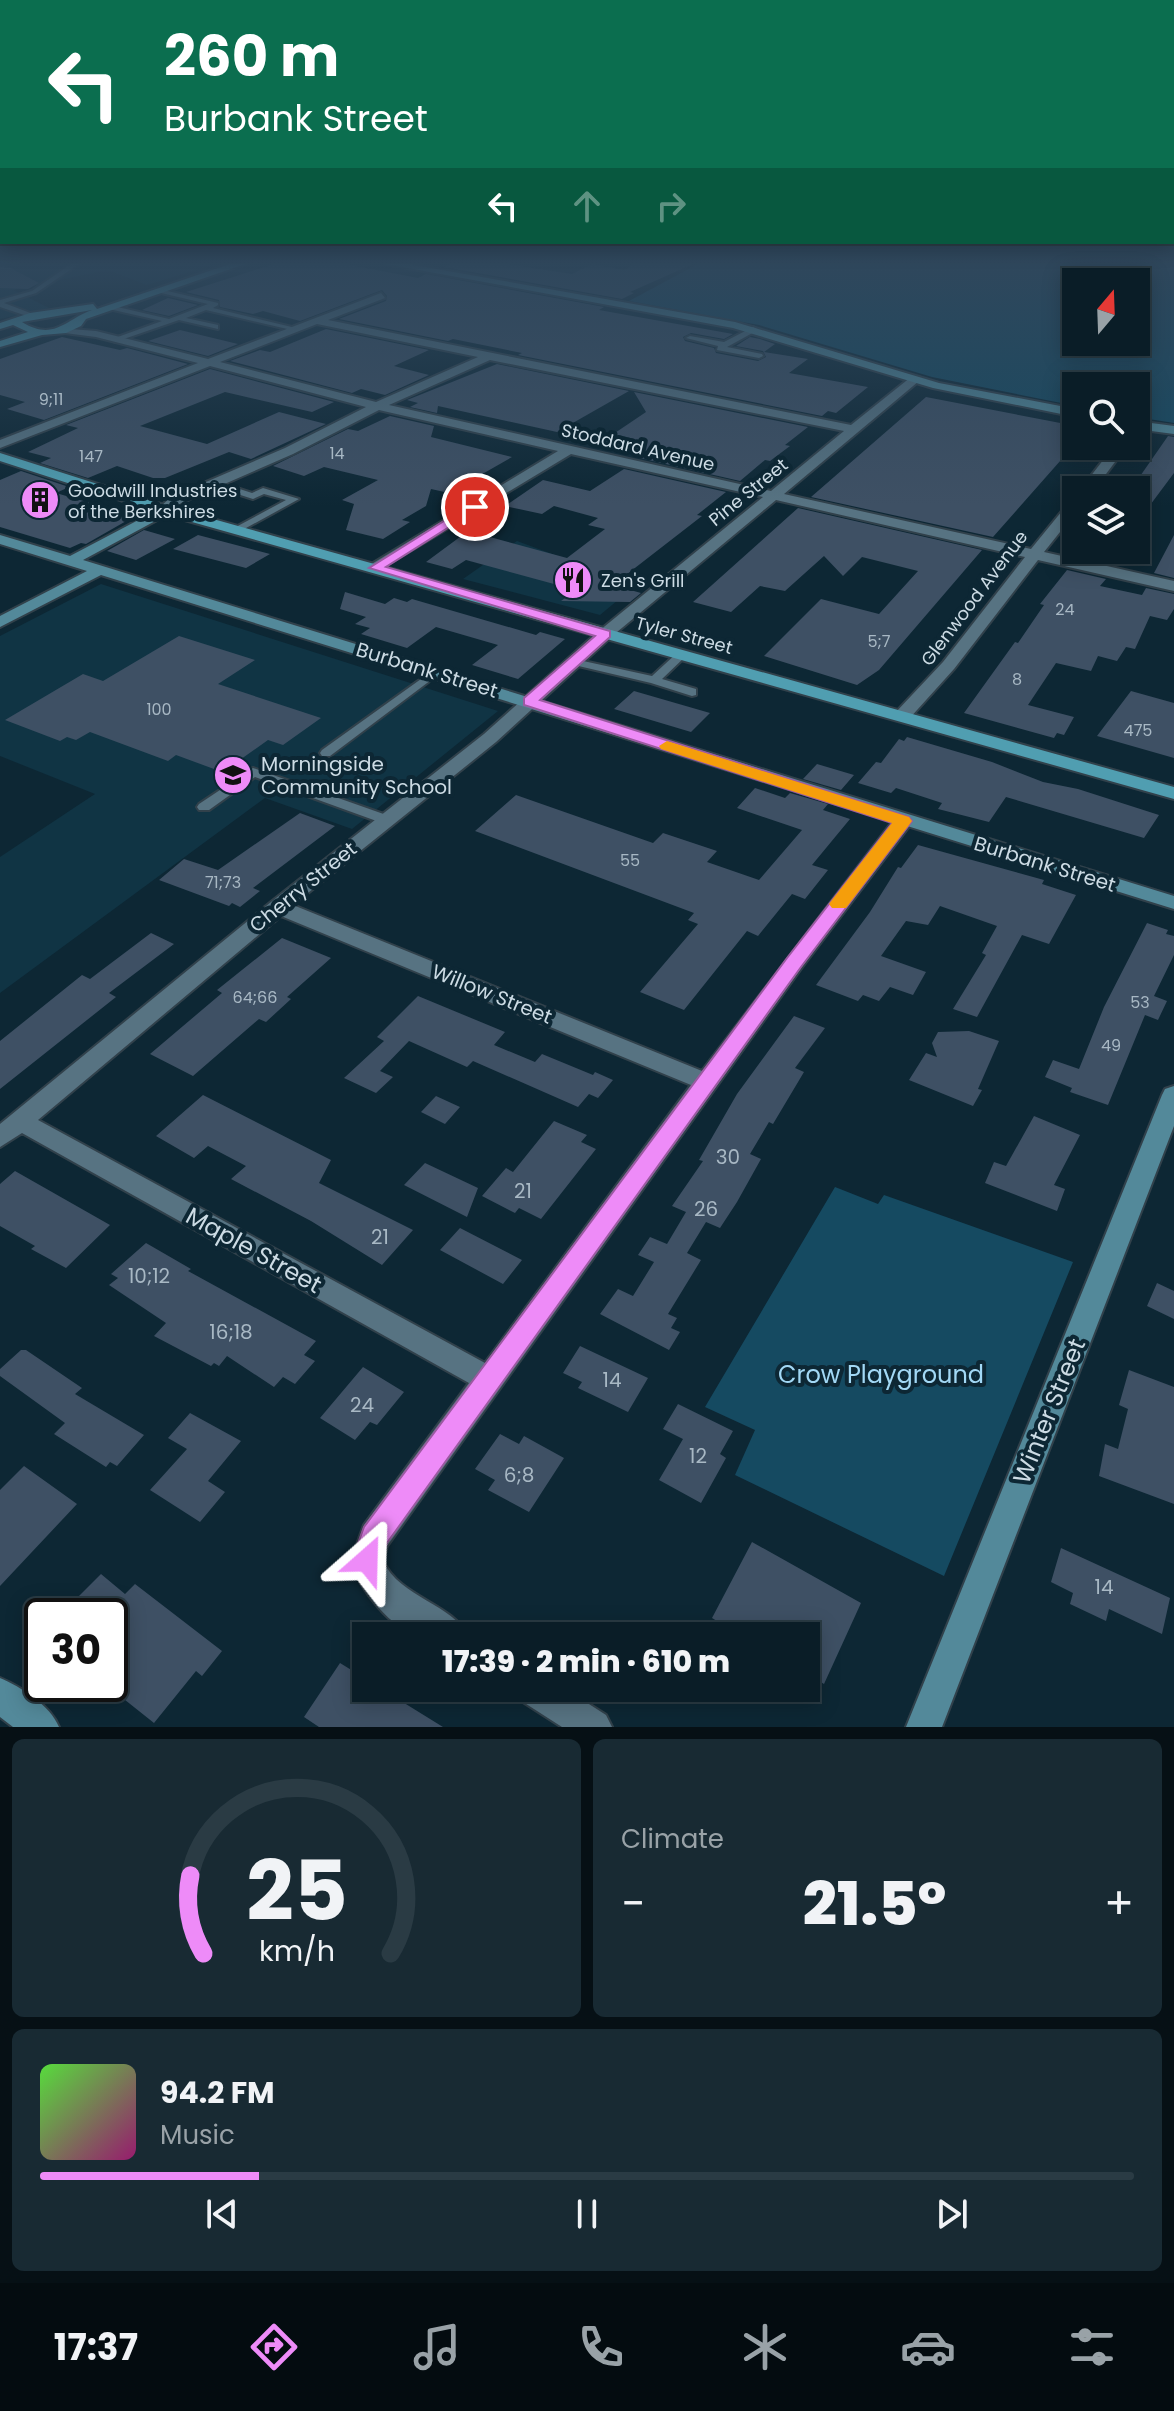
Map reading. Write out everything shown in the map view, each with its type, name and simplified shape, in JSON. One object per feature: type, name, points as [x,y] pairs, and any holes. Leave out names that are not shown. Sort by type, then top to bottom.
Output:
[{"type":"main road","name":"Tyler Street","points":[[0,457],[165,510],[1174,793]]},
{"type":"street","name":"Stoddard Avenue","points":[[136,345],[377,406],[1174,586]]},
{"type":"street","points":[[0,444],[256,345]]},
{"type":"street","points":[[428,345],[855,430]]},
{"type":"street","points":[[804,345],[915,379],[1062,410]]},
{"type":"street","points":[[71,561],[165,510],[176,500],[289,451],[377,406],[487,357]]},
{"type":"street","name":"Pine Street","points":[[605,634],[915,379]]},
{"type":"street","points":[[1150,427],[1174,430]]},
{"type":"street","points":[[375,568],[568,450]]},
{"type":"street","points":[[1098,476],[1110,460]]},
{"type":"street","name":"Glenwood Avenue","points":[[902,716],[937,681],[1062,519]]},
{"type":"street","name":"Burbank Street","points":[[0,539],[1174,903]]},
{"type":"street","points":[[0,622],[100,570]]},
{"type":"street","name":"Cherry Street","points":[[10,1130],[278,907],[490,738],[605,634]]},
{"type":"street","points":[[428,1622],[401,1605],[376,1583],[367,1560],[375,1536],[706,1082],[903,821]]},
{"type":"street","name":"Willow Street","points":[[278,907],[706,1082]]},
{"type":"street","name":"Winter Street","points":[[924,1727],[1174,1095]]},
{"type":"street","name":"Maple Street","points":[[10,1130],[488,1379]]},
{"type":"street","points":[[0,1695],[41,1727]]},
{"type":"street","points":[[554,1702],[594,1727]]},
{"type":"lane","points":[[726,345],[720,348],[759,356]]},
{"type":"lane","points":[[212,483],[253,496],[263,491],[294,499],[237,530]]},
{"type":"lane","points":[[654,680],[681,655]]},
{"type":"lane","points":[[574,662],[692,692]]},
{"type":"lane","points":[[326,753],[435,672]]},
{"type":"lane","points":[[204,807],[253,772],[387,820]]},
{"type":"shaded area","points":[[517,541],[636,585],[600,615],[463,579]]},
{"type":"shaded area","name":"Morningside Community School","points":[[101,584],[498,711],[352,829],[265,798],[0,993],[0,857],[95,794],[0,756],[0,636]]},
{"type":"green space","points":[[824,345],[1062,345],[1062,356],[1150,356],[1150,345],[1174,345],[1174,423],[1150,419],[1150,372],[1062,372],[1062,403],[932,377]]},
{"type":"green space","name":"Crow Playground","points":[[835,1187],[878,1204],[884,1195],[1073,1262],[944,1576],[735,1475],[755,1430],[705,1407]]},
{"type":"building","points":[[41,345],[96,345],[120,350],[127,348],[188,364],[44,420],[7,409],[25,402],[0,395],[0,359]]},
{"type":"building","points":[[162,345],[237,345],[208,356]]},
{"type":"building","points":[[288,345],[402,345],[429,350],[394,366],[429,375],[385,395],[361,389],[352,393],[230,361],[260,350],[270,352]]},
{"type":"building","points":[[481,345],[700,345],[714,348],[716,353],[758,361],[766,357],[763,351],[736,346],[774,345],[764,352],[808,359],[789,373],[868,387],[836,413],[828,411],[822,416],[518,355],[522,353]]},
{"type":"building","points":[[497,364],[629,391],[557,432],[438,406],[437,413],[410,407],[418,403],[407,400]]},
{"type":"building","points":[[210,369],[334,402],[312,412],[225,392],[140,426],[207,444],[279,412],[326,424],[251,459],[229,452],[165,478],[153,478],[117,466],[88,478],[40,463],[51,458],[28,452],[78,428],[66,425]]},
{"type":"building","points":[[634,392],[808,427],[785,445],[790,446],[770,461],[765,460],[740,481],[640,458],[650,452],[603,441],[646,412]]},
{"type":"building","points":[[926,397],[1062,423],[1062,459],[993,537],[811,497]]},
{"type":"building","points":[[390,416],[434,426],[431,437],[512,457],[449,493],[431,489],[426,506],[402,520],[410,522],[383,539],[346,530],[354,504],[342,500],[378,480],[324,467],[304,476],[273,466],[348,429],[358,431]]},
{"type":"building","points":[[1168,436],[1174,437],[1174,473],[1150,505],[1150,476],[1140,476]]},
{"type":"building","points":[[624,469],[726,492],[697,515],[702,516],[613,585],[641,593],[630,602],[561,601],[576,590],[466,560],[452,569],[426,562],[468,531],[567,558],[605,529],[588,525],[598,518],[554,506],[542,514],[505,506],[543,480],[590,491]]},
{"type":"building","name":"Goodwill Industries of the Berkshires","points":[[21,471],[69,487],[56,493],[135,516],[86,544],[70,548],[0,527],[0,480]]},
{"type":"building","points":[[798,508],[982,550],[879,670],[857,685],[764,656],[821,599],[879,614],[918,571],[862,557],[843,576],[824,556],[785,591],[760,586],[731,612],[693,602]]},
{"type":"building","points":[[144,530],[175,539],[136,560],[107,551]]},
{"type":"building","points":[[198,535],[270,554],[246,568],[173,549]]},
{"type":"building","points":[[1174,535],[1174,578],[1154,573]]},
{"type":"building","points":[[1067,570],[1106,579],[1100,586],[1142,595],[1146,588],[1174,594],[1174,609],[1167,620],[1150,616],[1135,649],[1126,647],[1117,661],[1098,656],[1091,671],[1056,663],[1028,705],[1074,717],[1064,735],[1057,733],[1054,738],[964,713],[1015,642],[1018,643],[1044,605],[1040,604]]},
{"type":"building","points":[[345,592],[385,604],[394,598],[407,602],[412,599],[536,635],[540,632],[565,639],[518,679],[472,665],[498,645],[436,627],[407,648],[361,634],[370,628],[355,624],[366,617],[340,609]]},
{"type":"building","points":[[179,636],[255,660],[218,684],[321,718],[283,745],[268,740],[227,769],[219,766],[214,769],[176,755],[168,761],[90,732],[76,740],[67,737],[60,741],[5,720],[83,674],[103,681]]},
{"type":"building","points":[[634,691],[710,713],[691,732],[614,709]]},
{"type":"building","points":[[1131,691],[1174,703],[1174,758],[1097,736]]},
{"type":"building","points":[[907,737],[992,762],[1043,782],[1078,789],[1159,815],[1144,838],[1006,797],[989,822],[938,809],[942,803],[896,788],[891,793],[858,783],[876,762],[881,763],[899,739],[904,741]]},
{"type":"building","points":[[817,764],[854,775],[841,790],[803,779]]},
{"type":"building","points":[[755,788],[785,798],[790,793],[828,804],[823,810],[850,819],[812,865],[828,870],[805,899],[792,894],[758,936],[747,931],[684,1010],[640,992],[698,924],[688,920],[694,913],[475,831],[516,795],[653,843],[663,833],[717,851],[707,862],[759,880],[802,830],[737,808]]},
{"type":"building","points":[[300,813],[335,826],[253,888],[260,891],[240,907],[232,903],[229,906],[159,880],[184,859],[218,870]]},
{"type":"building","points":[[918,845],[1044,880],[1042,884],[1076,895],[1049,944],[1022,935],[977,1017],[953,1009],[986,955],[982,953],[997,926],[940,906],[928,925],[906,921],[881,956],[926,972],[913,995],[890,987],[879,1001],[863,995],[858,1001],[816,985],[870,912],[898,867],[901,868]]},
{"type":"building","points":[[1147,923],[1168,930],[1166,934],[1174,936],[1174,955],[1154,996],[1167,1001],[1158,1020],[1145,1015],[1108,1105],[1070,1092],[1072,1088],[1045,1077],[1053,1060],[1079,1069],[1104,1007]]},
{"type":"building","points":[[151,933],[174,944],[109,993],[116,997],[0,1089],[0,1041],[82,975],[90,979]]},
{"type":"building","points":[[282,938],[331,958],[287,997],[291,999],[266,1022],[259,1019],[193,1076],[150,1054],[222,993],[217,990]]},
{"type":"building","points":[[418,996],[505,1032],[494,1045],[535,1062],[542,1054],[613,1080],[598,1098],[589,1094],[578,1107],[473,1061],[467,1067],[409,1041],[380,1071],[393,1077],[376,1093],[344,1078],[384,1041],[377,1037]]},
{"type":"building","points":[[794,1016],[825,1028],[795,1068],[804,1072],[773,1124],[769,1122],[750,1154],[761,1159],[737,1202],[720,1228],[706,1222],[687,1253],[701,1260],[668,1314],[677,1318],[671,1328],[680,1332],[669,1350],[600,1314],[618,1289],[633,1296],[654,1262],[638,1255],[650,1237],[667,1244],[686,1212],[672,1206],[703,1161],[699,1160],[737,1094]]},
{"type":"building","points":[[969,1031],[999,1041],[978,1089],[982,1090],[973,1106],[909,1080],[926,1053],[937,1057],[932,1043],[938,1032]]},
{"type":"building","points":[[203,1095],[331,1160],[319,1183],[413,1230],[382,1265],[311,1221],[231,1179],[246,1166],[208,1146],[194,1158],[156,1136]]},
{"type":"building","points":[[436,1096],[460,1107],[445,1124],[421,1112]]},
{"type":"building","points":[[1034,1116],[1080,1135],[1054,1185],[1065,1189],[1057,1211],[985,1183],[994,1162],[1006,1166]]},
{"type":"building","points":[[554,1121],[587,1135],[581,1142],[596,1149],[541,1219],[519,1208],[515,1213],[482,1196],[506,1168],[513,1172]]},
{"type":"building","points":[[425,1163],[478,1188],[467,1217],[404,1185]]},
{"type":"building","points":[[15,1171],[110,1225],[66,1268],[31,1249],[35,1246],[0,1226],[0,1184]]},
{"type":"building","points":[[460,1228],[522,1260],[503,1284],[440,1250]]},
{"type":"building","points":[[146,1243],[191,1269],[188,1271],[316,1341],[304,1355],[315,1361],[295,1384],[283,1377],[274,1387],[227,1356],[219,1366],[214,1363],[211,1366],[154,1336],[166,1323],[109,1285],[118,1278],[111,1274]]},
{"type":"building","points":[[1157,1283],[1174,1291],[1174,1319],[1147,1306]]},
{"type":"building","points":[[580,1346],[648,1378],[628,1412],[578,1388],[582,1382],[563,1373]]},
{"type":"building","points":[[21,1350],[26,1350],[82,1388],[75,1394],[144,1435],[117,1466],[110,1462],[106,1467],[54,1434],[65,1423],[0,1376],[0,1369]]},
{"type":"building","points":[[363,1367],[404,1392],[377,1425],[370,1422],[355,1440],[320,1418]]},
{"type":"building","points":[[1129,1370],[1174,1387],[1174,1504],[1099,1476],[1105,1444],[1118,1449],[1128,1409],[1119,1405]]},
{"type":"building","points":[[678,1404],[733,1431],[720,1454],[726,1458],[701,1503],[659,1480],[683,1439],[663,1429]]},
{"type":"building","points":[[190,1413],[241,1441],[208,1481],[225,1492],[200,1522],[150,1490],[187,1449],[168,1438]]},
{"type":"building","points":[[500,1434],[519,1444],[524,1436],[564,1458],[529,1512],[488,1490],[495,1480],[475,1469]]},
{"type":"building","points":[[24,1466],[77,1504],[0,1586],[0,1490]]},
{"type":"building","points":[[752,1542],[861,1603],[824,1684],[820,1682],[820,1622],[719,1622],[712,1618]]},
{"type":"building","points":[[1061,1548],[1170,1598],[1162,1634],[1109,1609],[1106,1621],[1070,1604],[1073,1593],[1051,1582]]},
{"type":"building","points":[[101,1574],[125,1594],[135,1584],[222,1651],[202,1676],[196,1671],[154,1723],[128,1702],[128,1598],[77,1598]]},
{"type":"building","points":[[340,1663],[352,1670],[352,1702],[403,1702],[443,1727],[319,1727],[304,1717]]},
{"type":"slow traffic","points":[[667,746],[903,821],[839,904]]},
{"type":"place","name":"Goodwill Industries of the Berkshires","points":[[40,500]]},
{"type":"place","name":"Zen's Grill","points":[[573,580]]},
{"type":"place","name":"Morningside Community School","points":[[233,775]]},
{"type":"route","points":[[367,1560],[375,1536],[488,1379],[794,962],[903,821],[529,702],[605,634],[375,568],[475,507]]}]
